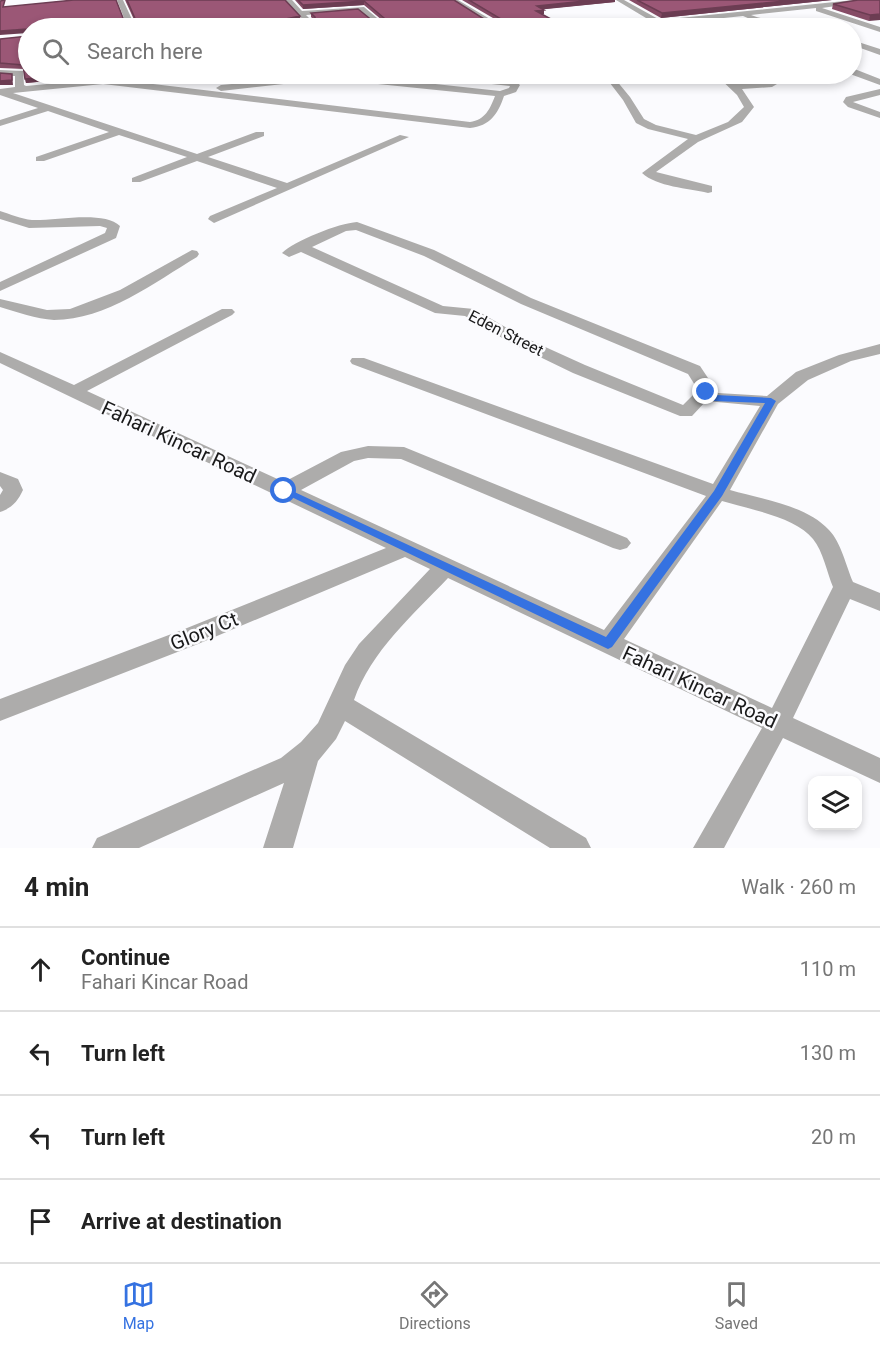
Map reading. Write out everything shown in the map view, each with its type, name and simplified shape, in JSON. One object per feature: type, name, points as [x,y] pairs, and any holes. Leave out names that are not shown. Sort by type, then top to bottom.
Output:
[{"type":"street","points":[[120,0],[128,18]]},
{"type":"street","points":[[288,0],[306,18]]},
{"type":"street","points":[[453,0],[484,18]]},
{"type":"street","points":[[619,0],[649,18]]},
{"type":"street","points":[[731,18],[874,0]]},
{"type":"street","points":[[730,18],[880,2]]},
{"type":"street","points":[[815,8],[846,18]]},
{"type":"street","points":[[301,13],[358,9],[371,18]]},
{"type":"street","points":[[747,16],[752,18]]},
{"type":"street","points":[[862,23],[880,21]]},
{"type":"street","points":[[862,23],[880,30]]},
{"type":"street","points":[[862,46],[880,52]]},
{"type":"street","points":[[0,73],[18,73]]},
{"type":"street","points":[[862,75],[880,82]]},
{"type":"street","points":[[0,90],[55,84]]},
{"type":"street","points":[[137,84],[470,125],[480,124],[490,117],[500,94]]},
{"type":"street","points":[[193,92],[260,84]]},
{"type":"street","points":[[400,84],[500,94],[513,90],[514,84]]},
{"type":"street","points":[[615,84],[640,121],[652,127],[697,138]]},
{"type":"street","points":[[708,189],[662,179],[648,173],[697,138],[727,128],[746,114],[749,107],[731,84]]},
{"type":"street","points":[[735,87],[772,84]]},
{"type":"street","points":[[0,90],[118,132],[287,187]]},
{"type":"street","points":[[880,92],[859,95],[849,99],[848,102],[880,115]]},
{"type":"street","points":[[0,123],[48,108]]},
{"type":"street","points":[[40,159],[118,132]]},
{"type":"street","points":[[136,180],[260,134]]},
{"type":"street","points":[[214,219],[404,137]]},
{"type":"street","points":[[0,215],[29,224],[101,222],[111,223],[114,226],[111,235],[0,287]]},
{"type":"street","name":"Eden Street","points":[[357,226],[429,254],[526,301],[694,370],[699,373],[706,392],[686,412],[579,369],[515,339],[469,312],[440,310],[294,250],[343,227],[357,226]]},
{"type":"street","points":[[0,303],[52,315],[74,313],[114,298],[192,254]]},
{"type":"street","points":[[73,392],[227,312]]},
{"type":"street","points":[[608,644],[718,493],[771,401],[802,376],[845,358],[880,349]]},
{"type":"street","name":"Fahari Kincar Road","points":[[0,357],[880,771]]},
{"type":"street","points":[[358,361],[718,493],[790,515],[816,528],[823,536],[844,587],[880,602]]},
{"type":"street","points":[[706,392],[713,398],[771,401]]},
{"type":"street","points":[[284,491],[348,456],[368,452],[404,453],[620,543]]},
{"type":"street","points":[[0,505],[10,497],[13,490],[5,481]]},
{"type":"street","name":"Glory Ct","points":[[0,710],[190,637],[406,548]]},
{"type":"street","points":[[107,848],[291,767],[306,755],[327,730],[358,663],[398,616],[445,567]]},
{"type":"street","points":[[708,848],[778,723],[844,587]]},
{"type":"street","points":[[338,704],[576,848]]},
{"type":"street","points":[[278,848],[306,755]]},
{"type":"building","points":[[5,0],[3,7],[74,0],[116,0],[123,18],[18,18],[18,30],[0,31],[0,1]]},
{"type":"building","points":[[127,0],[285,0],[300,16],[290,18],[135,18]]},
{"type":"building","points":[[298,0],[454,0],[482,18],[384,18],[364,1],[303,5]]},
{"type":"building","points":[[469,0],[594,0],[537,6],[544,10],[536,11],[549,18],[499,18]]},
{"type":"building","points":[[637,0],[795,0],[662,13]]},
{"type":"building","points":[[858,0],[880,0],[880,14],[870,15],[833,4]]},
{"type":"building","points":[[358,9],[369,18],[315,18],[311,13]]},
{"type":"building","points":[[18,37],[18,65],[0,63],[0,39]]},
{"type":"building","points":[[0,73],[12,74],[12,80],[0,81]]},
{"type":"route","points":[[284,491],[608,644],[718,493],[771,401],[713,398],[706,392]]}]
